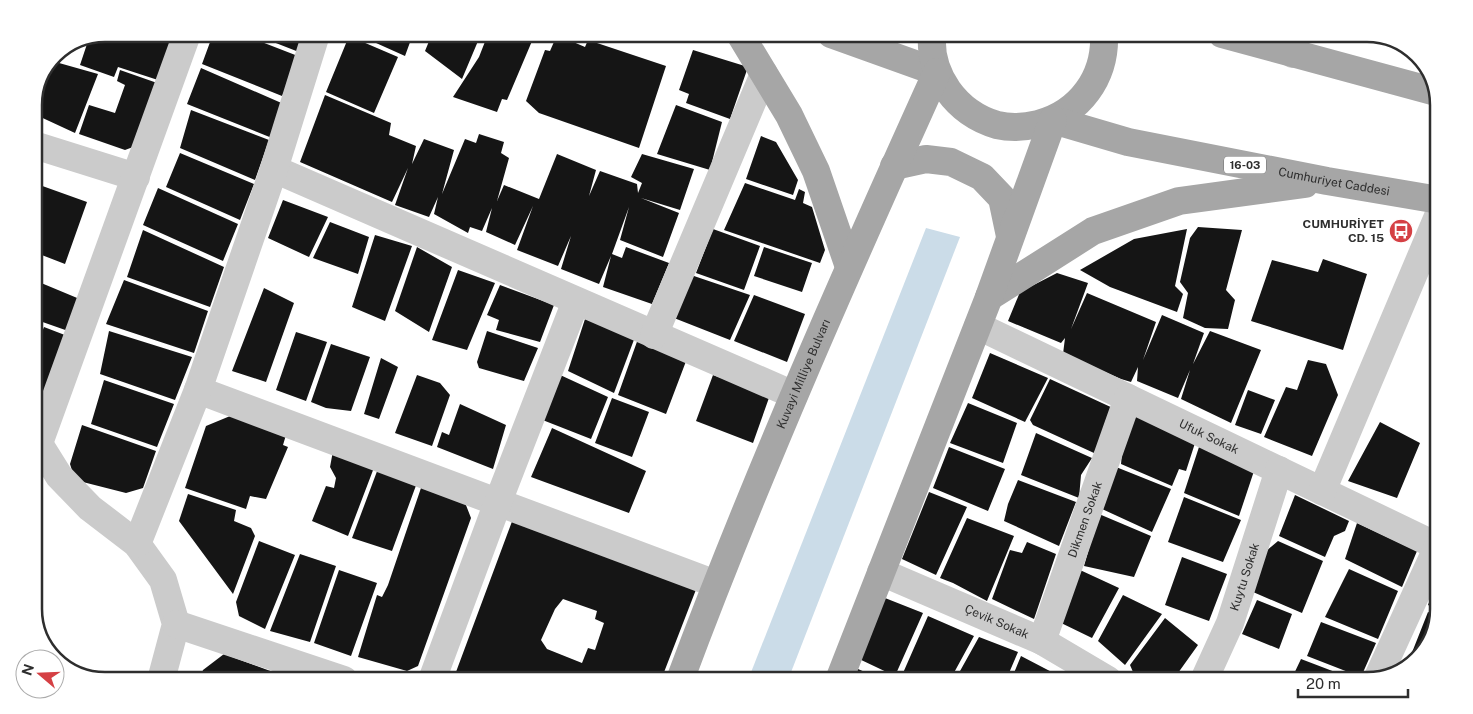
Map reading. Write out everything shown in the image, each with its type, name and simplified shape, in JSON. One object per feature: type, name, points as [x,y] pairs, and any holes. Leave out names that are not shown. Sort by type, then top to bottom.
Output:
[{"type":"main road","points":[[745,43],[789,115],[816,171],[849,267]]},
{"type":"main road","points":[[856,43],[937,72]]},
{"type":"main road","points":[[931,43],[937,72],[951,96],[972,114],[998,125],[1026,127],[1053,120],[1072,108],[1088,91],[1099,71],[1104,43]]},
{"type":"main road","points":[[1295,44],[1428,89]]},
{"type":"main road","name":"Kuvayi Milliye Bulvarı","points":[[683,672],[716,584],[794,396],[849,267],[937,72]]},
{"type":"main road","points":[[842,672],[978,326],[1053,120]]},
{"type":"main road","name":"Cumhuriyet Caddesi","points":[[1053,120],[1128,142],[1327,181],[1430,198]]},
{"type":"main road","points":[[894,166],[926,160],[951,162],[982,177],[1002,198],[1010,236]]},
{"type":"main road","points":[[989,297],[1094,232],[1179,201],[1327,181]]},
{"type":"street","points":[[43,429],[184,43]]},
{"type":"street","points":[[137,544],[198,390],[274,169],[313,43]]},
{"type":"street","points":[[654,335],[764,74]]},
{"type":"street","points":[[43,148],[136,178]]},
{"type":"street","points":[[274,169],[794,396]]},
{"type":"street","points":[[1322,491],[1430,235]]},
{"type":"street","points":[[435,672],[576,301]]},
{"type":"street","name":"Ufuk Sokak","points":[[978,326],[1430,543]]},
{"type":"street","points":[[198,390],[716,584]]},
{"type":"street","name":"Dikmen Sokak","points":[[1042,641],[1128,398]]},
{"type":"street","points":[[43,457],[90,508],[137,544],[163,580],[176,624],[163,672]]},
{"type":"street","name":"Kuytu Sokak","points":[[1208,672],[1230,624],[1279,470]]},
{"type":"street","points":[[1381,670],[1430,566]]},
{"type":"street","name":"Çevik Sokak","points":[[881,572],[1042,641],[1094,672]]},
{"type":"street","points":[[176,624],[320,672]]},
{"type":"water","points":[[926,228],[960,237],[791,672],[751,672]]},
{"type":"building","points":[[174,43],[161,81],[118,67],[114,77],[80,65],[86,46],[93,44]]},
{"type":"building","points":[[210,43],[264,43],[303,58],[282,96],[202,64]]},
{"type":"building","points":[[276,43],[308,43],[304,54]]},
{"type":"building","points":[[346,43],[365,43],[398,57],[374,113],[326,92]]},
{"type":"building","points":[[376,43],[410,43],[405,56]]},
{"type":"building","points":[[428,43],[477,43],[462,79],[425,51]]},
{"type":"building","points":[[484,43],[531,43],[507,100],[502,99],[497,112],[453,97],[479,57]]},
{"type":"building","points":[[554,43],[576,43],[585,47],[587,43],[597,43],[666,66],[639,148],[539,113],[526,101],[545,50],[550,51]]},
{"type":"building","points":[[693,50],[748,67],[730,119],[686,103],[689,94],[679,90]]},
{"type":"building","points":[[59,63],[98,74],[75,133],[43,118],[43,101],[47,81]]},
{"type":"building","points":[[201,68],[286,105],[272,138],[187,104]]},
{"type":"building","points":[[120,70],[160,84],[133,147],[125,150],[79,134],[89,105],[115,113],[125,85],[117,81]]},
{"type":"building","points":[[325,95],[391,123],[389,135],[416,146],[412,164],[424,139],[454,150],[442,194],[465,139],[476,143],[479,134],[504,142],[501,153],[509,158],[497,201],[504,185],[539,199],[557,154],[596,170],[589,196],[600,171],[637,184],[638,193],[642,183],[631,177],[642,154],[694,169],[680,210],[641,198],[679,213],[663,257],[620,240],[629,207],[612,254],[622,258],[626,247],[669,263],[652,304],[603,287],[611,256],[599,284],[561,269],[571,236],[558,266],[517,250],[533,206],[515,245],[486,232],[492,208],[482,231],[470,227],[468,233],[434,214],[438,197],[429,217],[395,205],[408,168],[392,202],[300,162]]},
{"type":"building","points":[[676,105],[722,122],[710,170],[657,154]]},
{"type":"building","points":[[191,110],[269,140],[255,180],[180,148]]},
{"type":"building","points":[[761,136],[776,142],[798,180],[793,195],[746,179]]},
{"type":"building","points":[[180,153],[254,184],[240,220],[166,187]]},
{"type":"building","points":[[745,183],[795,200],[799,189],[805,192],[803,203],[812,207],[825,250],[820,263],[724,230]]},
{"type":"building","points":[[43,186],[87,202],[65,264],[43,255]]},
{"type":"building","points":[[158,188],[238,224],[223,261],[143,225]]},
{"type":"building","points":[[283,200],[328,217],[309,257],[268,238]]},
{"type":"building","points":[[330,222],[369,237],[358,274],[313,258]]},
{"type":"building","points":[[1198,227],[1242,230],[1226,290],[1235,300],[1228,329],[1205,328],[1183,318],[1188,293],[1180,282],[1190,238]]},
{"type":"building","points":[[713,229],[760,246],[744,290],[696,273]]},
{"type":"building","points":[[1187,229],[1175,286],[1183,294],[1177,312],[1110,287],[1080,270],[1134,239]]},
{"type":"building","points":[[143,230],[224,267],[210,307],[127,277]]},
{"type":"building","points":[[375,235],[412,246],[385,321],[352,307]]},
{"type":"building","points":[[417,247],[452,267],[429,332],[395,311]]},
{"type":"building","points":[[764,247],[812,263],[802,292],[754,276]]},
{"type":"building","points":[[1323,259],[1367,274],[1343,350],[1251,321],[1272,260],[1318,272]]},
{"type":"building","points":[[458,270],[495,283],[467,350],[432,340]]},
{"type":"building","points":[[1057,273],[1088,283],[1071,329],[1087,293],[1156,322],[1143,360],[1162,315],[1204,333],[1193,364],[1210,331],[1261,350],[1231,423],[1181,399],[1190,370],[1178,398],[1137,381],[1138,367],[1131,382],[1121,379],[1063,354],[1065,338],[1061,343],[1008,321],[1020,292]]},
{"type":"building","points":[[691,275],[750,295],[730,340],[674,318]]},
{"type":"building","points":[[124,280],[208,311],[194,353],[106,324]]},
{"type":"building","points":[[43,284],[82,300],[71,332],[43,322]]},
{"type":"building","points":[[500,285],[554,305],[540,342],[496,330],[499,320],[487,315]]},
{"type":"building","points":[[264,288],[294,303],[266,382],[232,371]]},
{"type":"building","points":[[754,295],[805,314],[787,362],[734,341]]},
{"type":"building","points":[[585,319],[635,337],[614,393],[568,371]]},
{"type":"building","points":[[44,327],[70,337],[44,410],[43,410]]},
{"type":"building","points":[[109,331],[192,357],[175,400],[100,374]]},
{"type":"building","points":[[487,331],[538,348],[524,381],[479,368],[477,362]]},
{"type":"building","points":[[296,332],[327,342],[306,401],[276,390]]},
{"type":"building","points":[[639,336],[688,356],[666,414],[618,395]]},
{"type":"building","points":[[331,344],[370,357],[351,411],[326,408],[311,402]]},
{"type":"building","points":[[990,353],[1048,378],[1025,422],[972,398]]},
{"type":"building","points":[[381,358],[398,367],[379,419],[364,414]]},
{"type":"building","points":[[1308,360],[1326,364],[1338,395],[1312,456],[1264,437],[1286,387],[1297,390]]},
{"type":"building","points":[[558,374],[608,397],[591,439],[540,419]]},
{"type":"building","points":[[417,375],[440,383],[450,395],[432,446],[395,433]]},
{"type":"building","points":[[713,375],[770,395],[753,443],[696,421]]},
{"type":"building","points":[[1050,379],[1115,409],[1094,453],[1033,425],[1030,420]]},
{"type":"building","points":[[104,380],[174,404],[157,447],[91,424]]},
{"type":"building","points":[[1248,390],[1275,400],[1261,434],[1235,425]]},
{"type":"building","points":[[612,398],[649,412],[632,457],[595,443]]},
{"type":"building","points":[[968,403],[1017,423],[1003,463],[950,443]]},
{"type":"building","points":[[460,404],[506,425],[493,469],[437,447],[442,432],[449,435]]},
{"type":"building","points":[[1133,412],[1196,440],[1186,471],[1179,469],[1172,486],[1121,464],[1124,434]]},
{"type":"building","points":[[235,414],[286,435],[283,445],[288,447],[266,499],[250,496],[246,509],[185,488],[206,426]]},
{"type":"building","points":[[1380,422],[1420,443],[1397,498],[1348,481]]},
{"type":"building","points":[[82,425],[156,451],[143,488],[126,493],[75,480],[70,464]]},
{"type":"building","points":[[552,428],[646,471],[629,513],[531,477]]},
{"type":"building","points":[[1036,433],[1092,458],[1081,475],[1079,498],[1021,475]]},
{"type":"building","points":[[949,447],[1005,469],[988,511],[933,488]]},
{"type":"building","points":[[1199,447],[1255,468],[1239,516],[1184,493]]},
{"type":"building","points":[[333,451],[375,465],[348,536],[312,521],[326,486],[334,488],[336,478],[330,467]]},
{"type":"building","points":[[379,466],[418,480],[392,551],[352,538]]},
{"type":"building","points":[[1116,467],[1171,489],[1152,532],[1102,509]]},
{"type":"building","points":[[1018,480],[1076,502],[1059,546],[1004,521],[1008,504]]},
{"type":"building","points":[[422,485],[464,500],[471,518],[418,666],[407,671],[358,657],[377,595],[382,597],[388,585]]},
{"type":"building","points":[[929,492],[967,507],[936,575],[902,559]]},
{"type":"building","points":[[188,494],[236,510],[234,521],[251,528],[255,536],[233,594],[179,521]]},
{"type":"building","points":[[1295,495],[1349,521],[1345,531],[1334,536],[1325,557],[1279,536]]},
{"type":"building","points":[[1184,497],[1241,520],[1223,562],[1168,542]]},
{"type":"building","points":[[1099,514],[1151,536],[1134,577],[1084,566]]},
{"type":"building","points":[[514,516],[697,587],[664,672],[456,672]],"holes":[[[563,599],[597,611],[595,619],[604,623],[595,650],[588,648],[582,663],[547,649],[541,640],[555,609]]]},
{"type":"building","points":[[967,518],[1014,536],[987,601],[940,578]]},
{"type":"building","points":[[1357,523],[1417,551],[1402,587],[1345,559]]},
{"type":"building","points":[[259,541],[295,555],[265,629],[239,616],[236,602]]},
{"type":"building","points":[[1278,541],[1323,561],[1302,613],[1253,592],[1265,552]]},
{"type":"building","points":[[1027,542],[1056,554],[1034,619],[992,599],[1010,550],[1022,553]]},
{"type":"building","points":[[300,554],[336,566],[310,642],[270,631]]},
{"type":"building","points":[[1182,557],[1227,574],[1209,621],[1165,605]]},
{"type":"building","points":[[1349,569],[1398,591],[1378,639],[1325,617]]},
{"type":"building","points":[[339,570],[377,583],[351,656],[314,643]]},
{"type":"building","points":[[1080,570],[1119,588],[1092,638],[1057,621]]},
{"type":"building","points":[[1123,595],[1162,614],[1125,665],[1098,641]]},
{"type":"building","points":[[885,598],[923,613],[897,672],[887,672],[857,658]]},
{"type":"building","points":[[1257,600],[1292,614],[1279,649],[1242,634]]},
{"type":"building","points":[[1428,612],[1430,613],[1426,633],[1418,647],[1412,653]]},
{"type":"building","points":[[928,616],[974,636],[954,672],[903,672]]},
{"type":"building","points":[[1165,618],[1198,645],[1179,672],[1133,672],[1130,665]]},
{"type":"building","points":[[1321,622],[1376,643],[1363,672],[1348,672],[1307,656]]},
{"type":"building","points":[[979,637],[1018,652],[1009,672],[959,672]]},
{"type":"building","points":[[224,654],[273,672],[202,672]]},
{"type":"building","points":[[1021,656],[1052,672],[1014,672]]},
{"type":"building","points":[[1301,659],[1335,672],[1295,672]]},
{"type":"place","name":"CUMHURİYET CD. 15","points":[[1401,231]]}]
